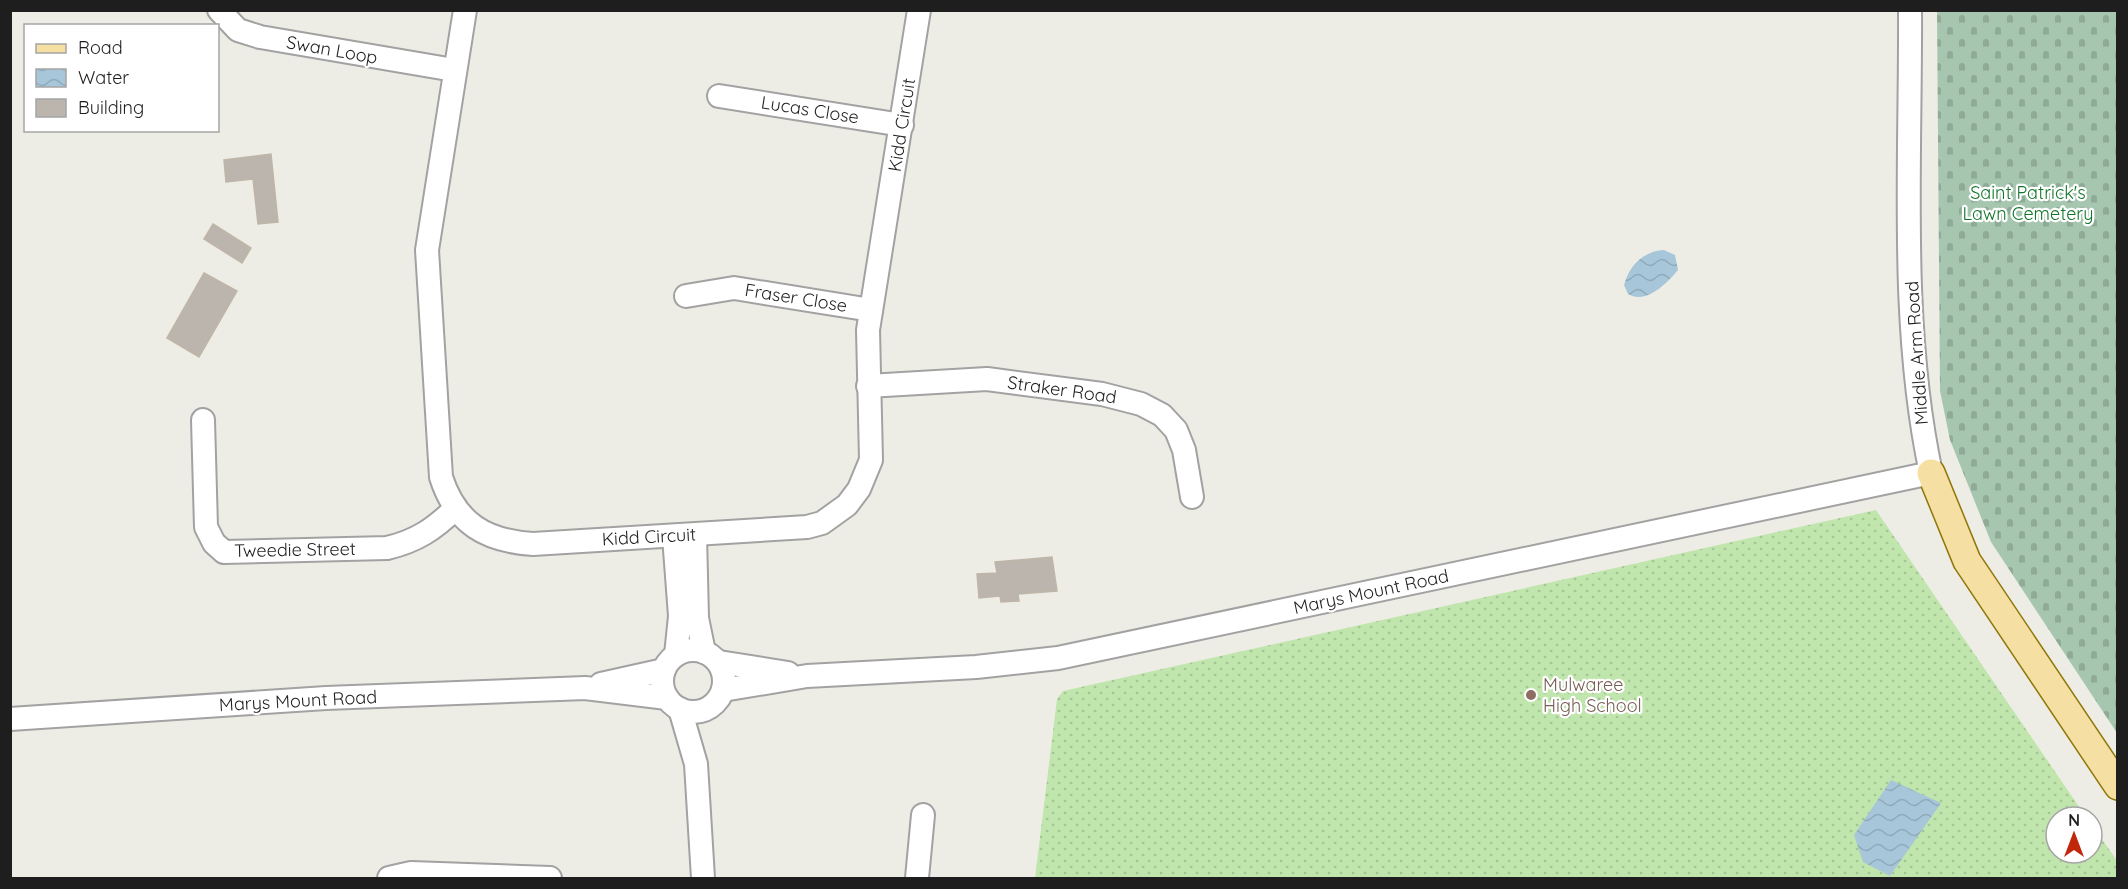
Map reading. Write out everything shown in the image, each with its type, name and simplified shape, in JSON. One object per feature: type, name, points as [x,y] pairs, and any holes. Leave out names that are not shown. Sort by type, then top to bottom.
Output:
[{"type":"main road","name":"Middle Arm Road","points":[[1931,473],[1967,561],[2118,786]]},
{"type":"street","name":"Swan Loop","points":[[219,10],[238,30],[260,37],[454,70]]},
{"type":"street","name":"Kidd Circuit","points":[[465,10],[432,207],[427,261],[441,477],[456,508],[478,530],[492,538],[533,544],[807,527],[822,523],[847,505],[859,489],[870,460],[866,355],[870,310],[902,126],[919,10]]},
{"type":"street","name":"Middle Arm Road","points":[[1910,10],[1911,247],[1914,343],[1918,400],[1931,473]]},
{"type":"street","name":"Lucas Close","points":[[719,96],[902,126]]},
{"type":"street","name":"Fraser Close","points":[[686,296],[734,288],[870,310]]},
{"type":"street","name":"Straker Road","points":[[868,386],[987,379],[1102,394],[1141,404],[1162,416],[1176,430],[1184,450],[1192,497]]},
{"type":"street","name":"Tweedie Street","points":[[203,420],[206,527],[214,543],[224,552],[387,548],[405,544],[429,533],[456,508]]},
{"type":"street","name":"Marys Mount Road","points":[[723,690],[807,676],[976,667],[1058,658],[1931,473]]},
{"type":"street","points":[[684,536],[697,618],[711,657],[723,671],[723,690],[709,708],[696,764],[702,879]]},
{"type":"street","points":[[684,536],[680,616],[670,663],[662,680],[674,704],[696,764]]},
{"type":"street","points":[[670,663],[685,651],[711,657]]},
{"type":"street","name":"Marys Mount Road","points":[[711,657],[807,676]]},
{"type":"street","name":"Marys Mount Road","points":[[585,688],[670,663]]},
{"type":"street","name":"Marys Mount Road","points":[[10,718],[326,698],[585,688],[674,704]]},
{"type":"street","points":[[674,704],[690,712],[709,708]]},
{"type":"street","points":[[916,879],[923,815]]},
{"type":"street","points":[[389,879],[411,873],[550,879]]},
{"type":"green space","name":"Saint Patrick's Lawn Cemetery","points":[[1937,11],[2117,11],[2117,733],[1991,542],[1950,440],[1940,391]]},
{"type":"green space","name":"Mulwaree High School","points":[[1876,510],[2078,805],[2044,805],[2044,865],[2104,865],[2104,842],[2118,862],[2117,878],[1035,878],[1057,699],[1063,691]]},
{"type":"water","points":[[1664,250],[1675,255],[1678,270],[1668,281],[1649,295],[1635,297],[1628,294],[1624,285],[1633,266],[1650,253]]},
{"type":"water","points":[[1891,780],[1941,803],[1890,876],[1863,862],[1854,835]]},
{"type":"building","points":[[271,154],[278,222],[258,224],[253,179],[226,182],[224,160]]},
{"type":"building","points":[[213,224],[251,248],[242,263],[204,239]]},
{"type":"building","points":[[204,273],[237,291],[199,357],[167,338]]},
{"type":"building","points":[[1052,557],[1057,591],[1018,594],[1019,601],[1001,602],[1000,596],[979,598],[977,574],[997,573],[995,562]]},
{"type":"place","name":"Mulwaree High School","points":[[1531,695]]}]
